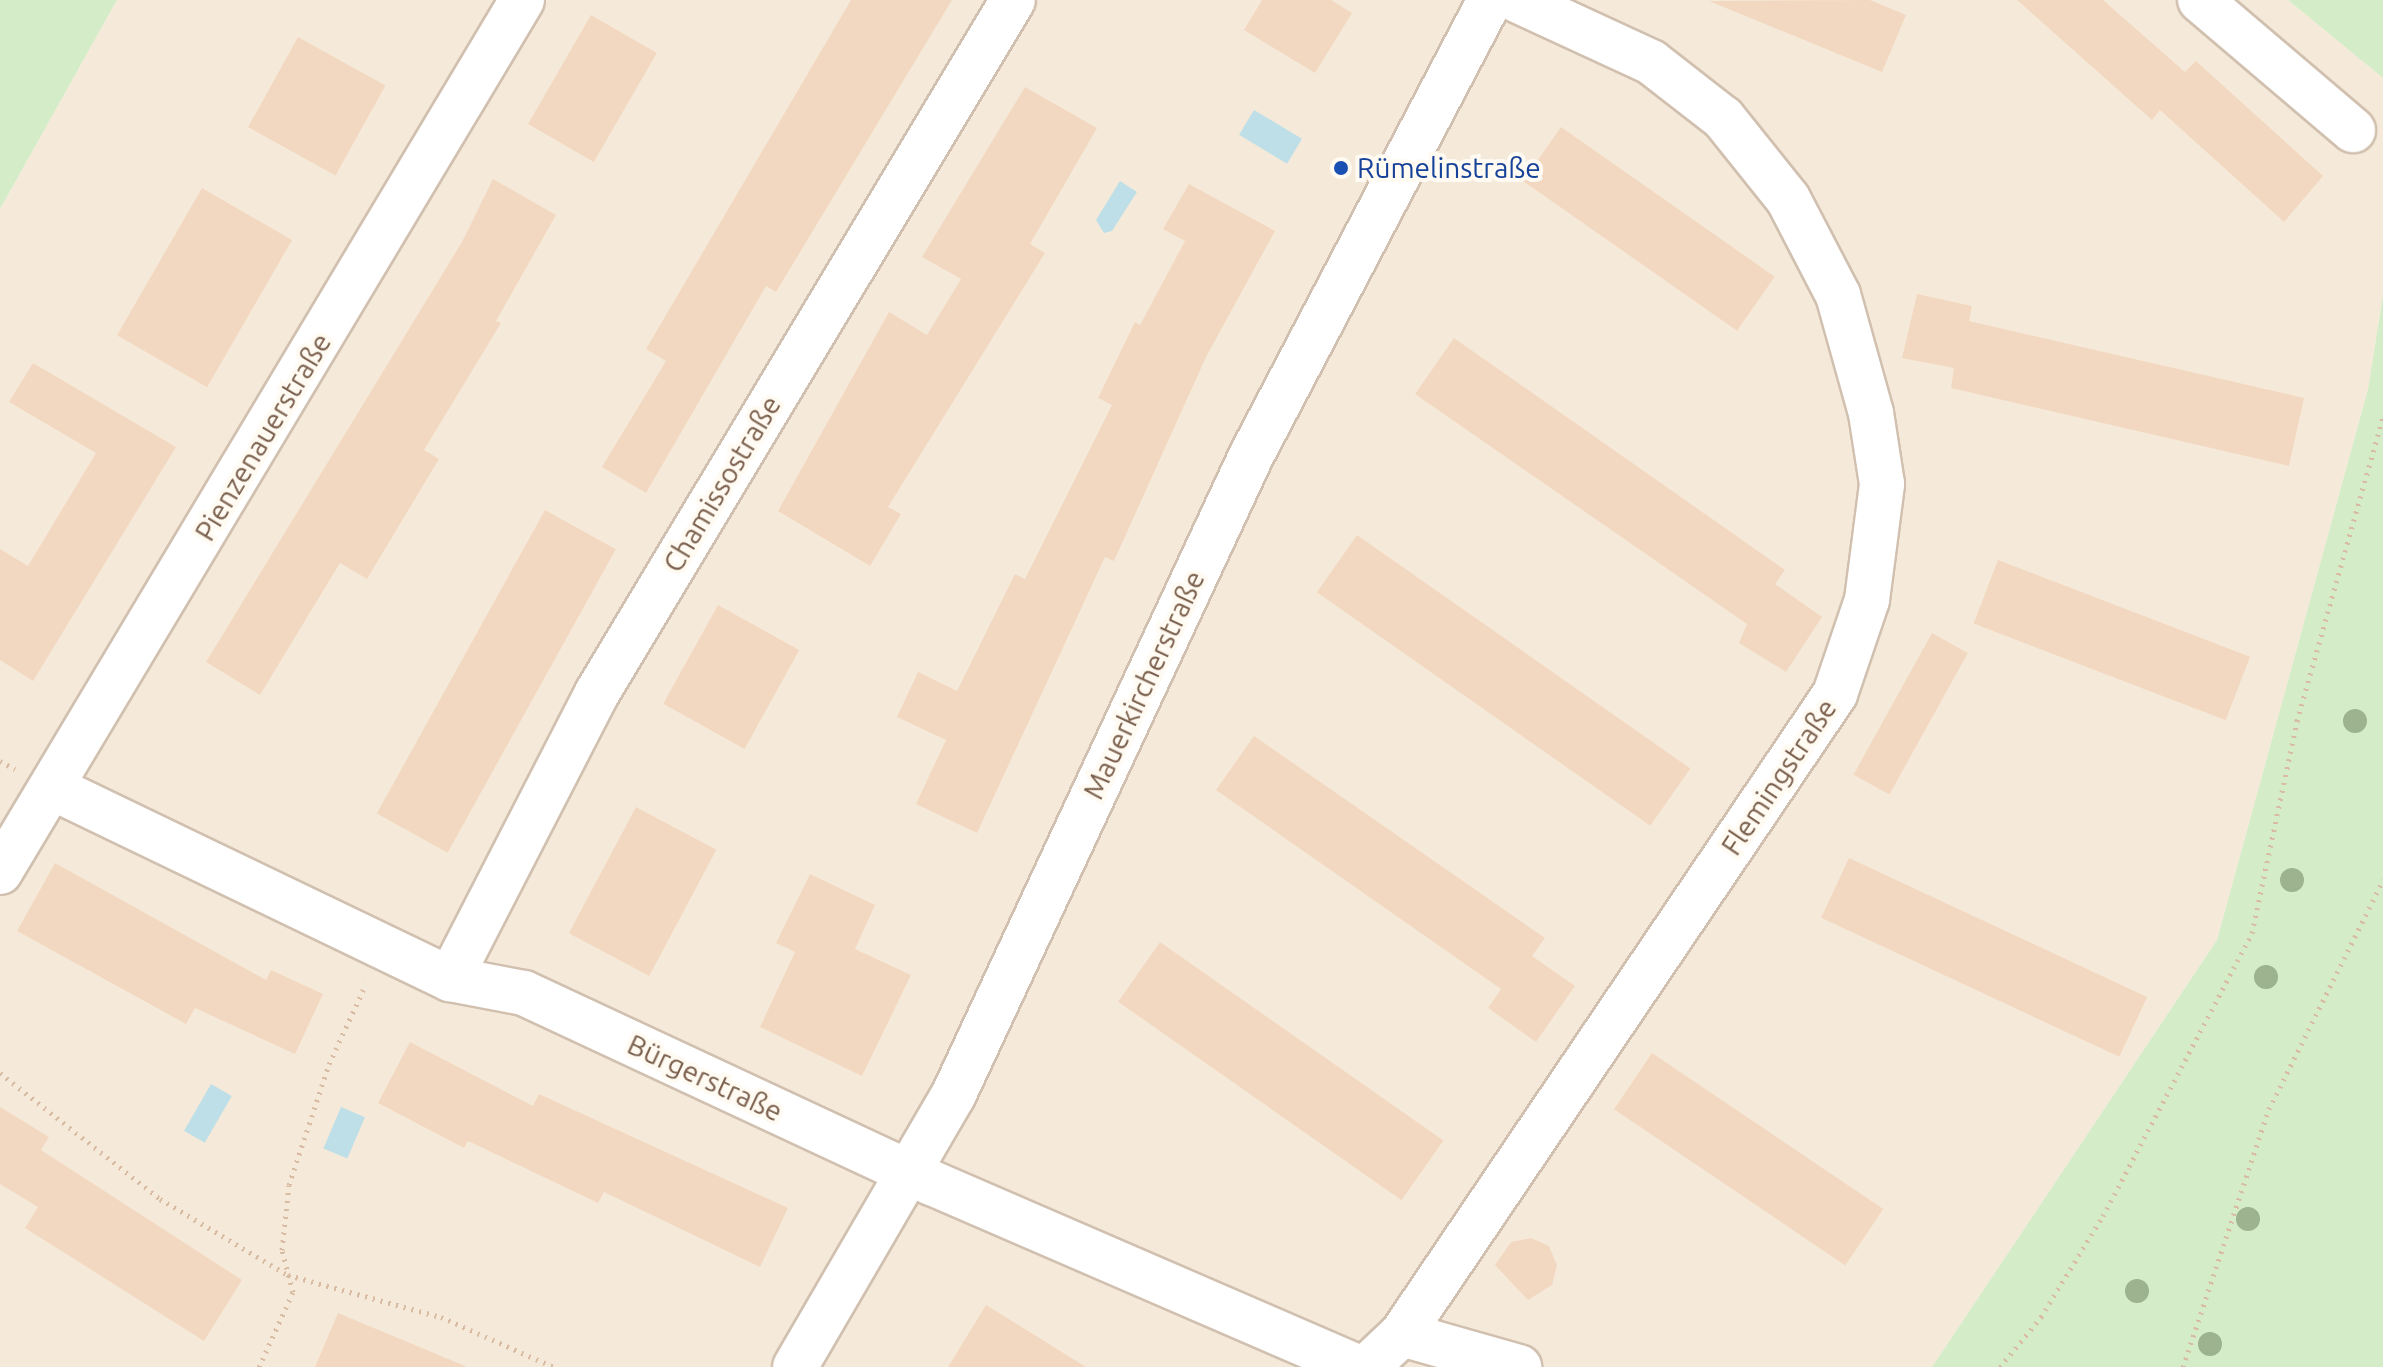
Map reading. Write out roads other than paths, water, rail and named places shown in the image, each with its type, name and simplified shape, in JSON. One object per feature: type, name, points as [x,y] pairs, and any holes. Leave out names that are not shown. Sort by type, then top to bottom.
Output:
[{"type":"street","name":"Pienzenauerstraße","points":[[0,872],[55,789],[522,0]]},
{"type":"street","name":"Chamissostraße","points":[[450,979],[597,693],[1013,0]]},
{"type":"street","name":"Mauerkircherstraße","points":[[795,1367],[912,1174],[1251,456],[1490,0]]},
{"type":"street","name":"Flemingstraße","points":[[1367,1367],[1402,1334],[1835,694],[1867,600],[1882,484],[1871,413],[1838,295],[1788,199],[1723,118],[1651,62],[1517,0]]},
{"type":"street","points":[[2200,0],[2353,130]]},
{"type":"street","name":"Bürgerstraße","points":[[55,789],[450,979],[524,993],[912,1174],[1358,1367]]},
{"type":"street","points":[[1402,1334],[1519,1367]]},
{"type":"water","points":[[1254,110],[1302,139],[1287,164],[1239,135]]},
{"type":"water","points":[[1120,181],[1137,192],[1112,231],[1104,233],[1096,220]]},
{"type":"water","points":[[211,1084],[232,1096],[205,1143],[184,1131]]},
{"type":"water","points":[[341,1107],[365,1117],[347,1159],[323,1148]]},
{"type":"place","name":"Rümelinstraße","points":[[1341,168]]}]
